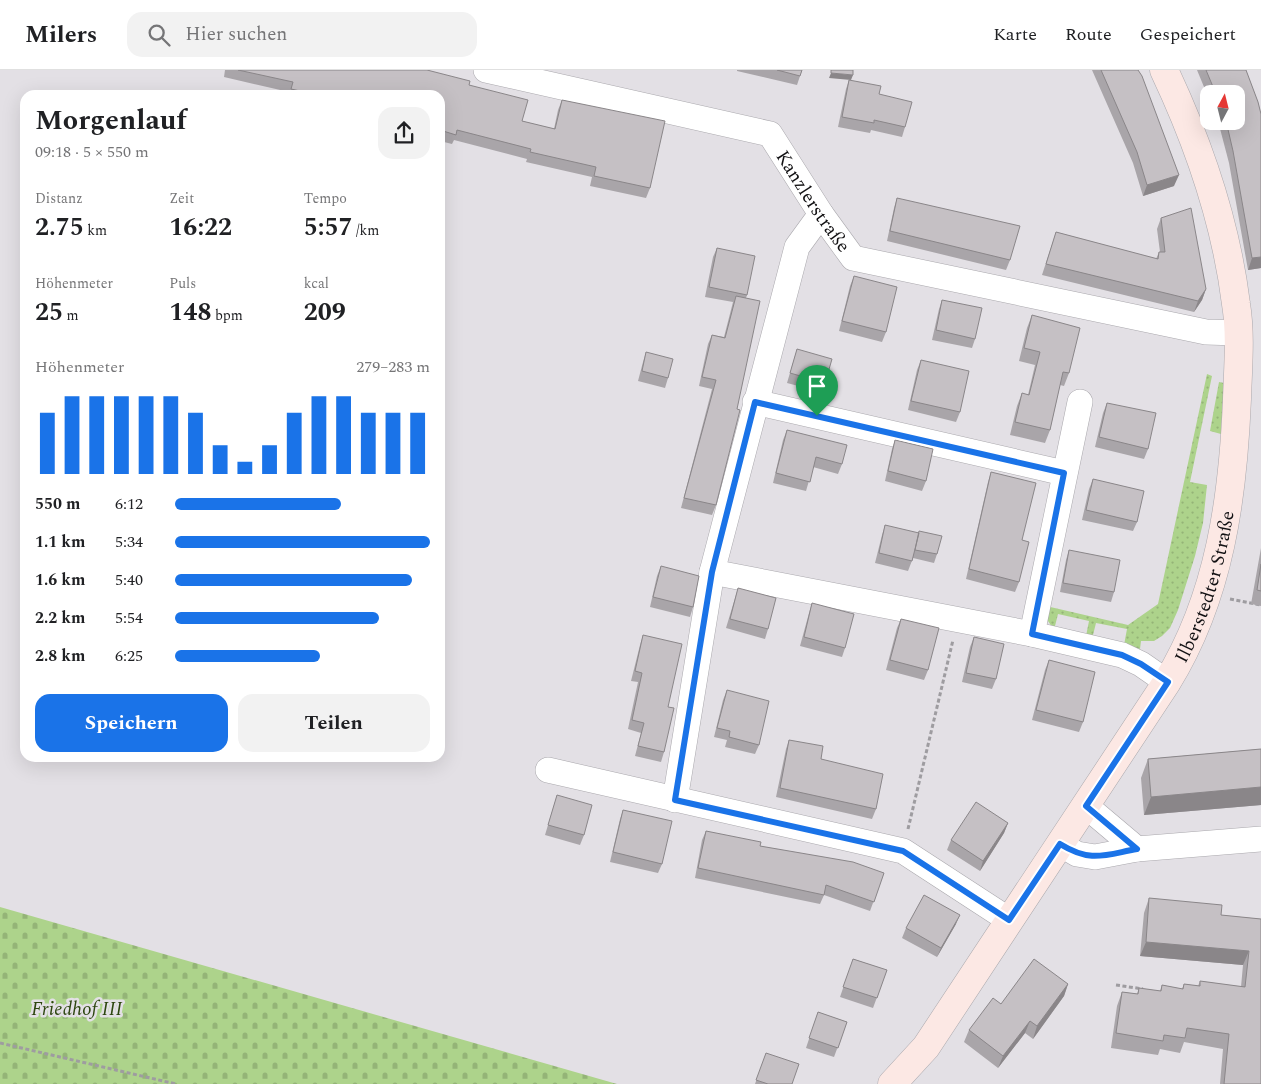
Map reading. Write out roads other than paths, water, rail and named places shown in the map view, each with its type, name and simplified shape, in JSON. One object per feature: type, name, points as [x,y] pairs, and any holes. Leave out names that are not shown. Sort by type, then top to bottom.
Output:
[{"type":"street","name":"Kanzlerstraße","points":[[486,70],[770,134],[821,214],[854,258],[1206,332],[1238,333]]},
{"type":"street","name":"Ilberstedter Straße","points":[[903,1081],[1168,682],[1191,640],[1208,594],[1223,537],[1230,498],[1236,416],[1238,333],[1236,305],[1216,208],[1192,134],[1164,70]]},
{"type":"street","points":[[675,800],[712,572],[797,247],[821,214]]},
{"type":"street","points":[[755,402],[1064,473]]},
{"type":"street","points":[[1032,634],[1080,402]]},
{"type":"street","points":[[712,572],[958,619],[1122,655],[1141,664],[1168,682]]},
{"type":"street","points":[[548,770],[903,851],[1009,920]]},
{"type":"street","points":[[1086,806],[1137,849]]},
{"type":"street","points":[[1060,844],[1077,854],[1095,857],[1137,849],[1261,839]]},
{"type":"park label","name":"Friedhof III","points":[[77,1008]]}]
